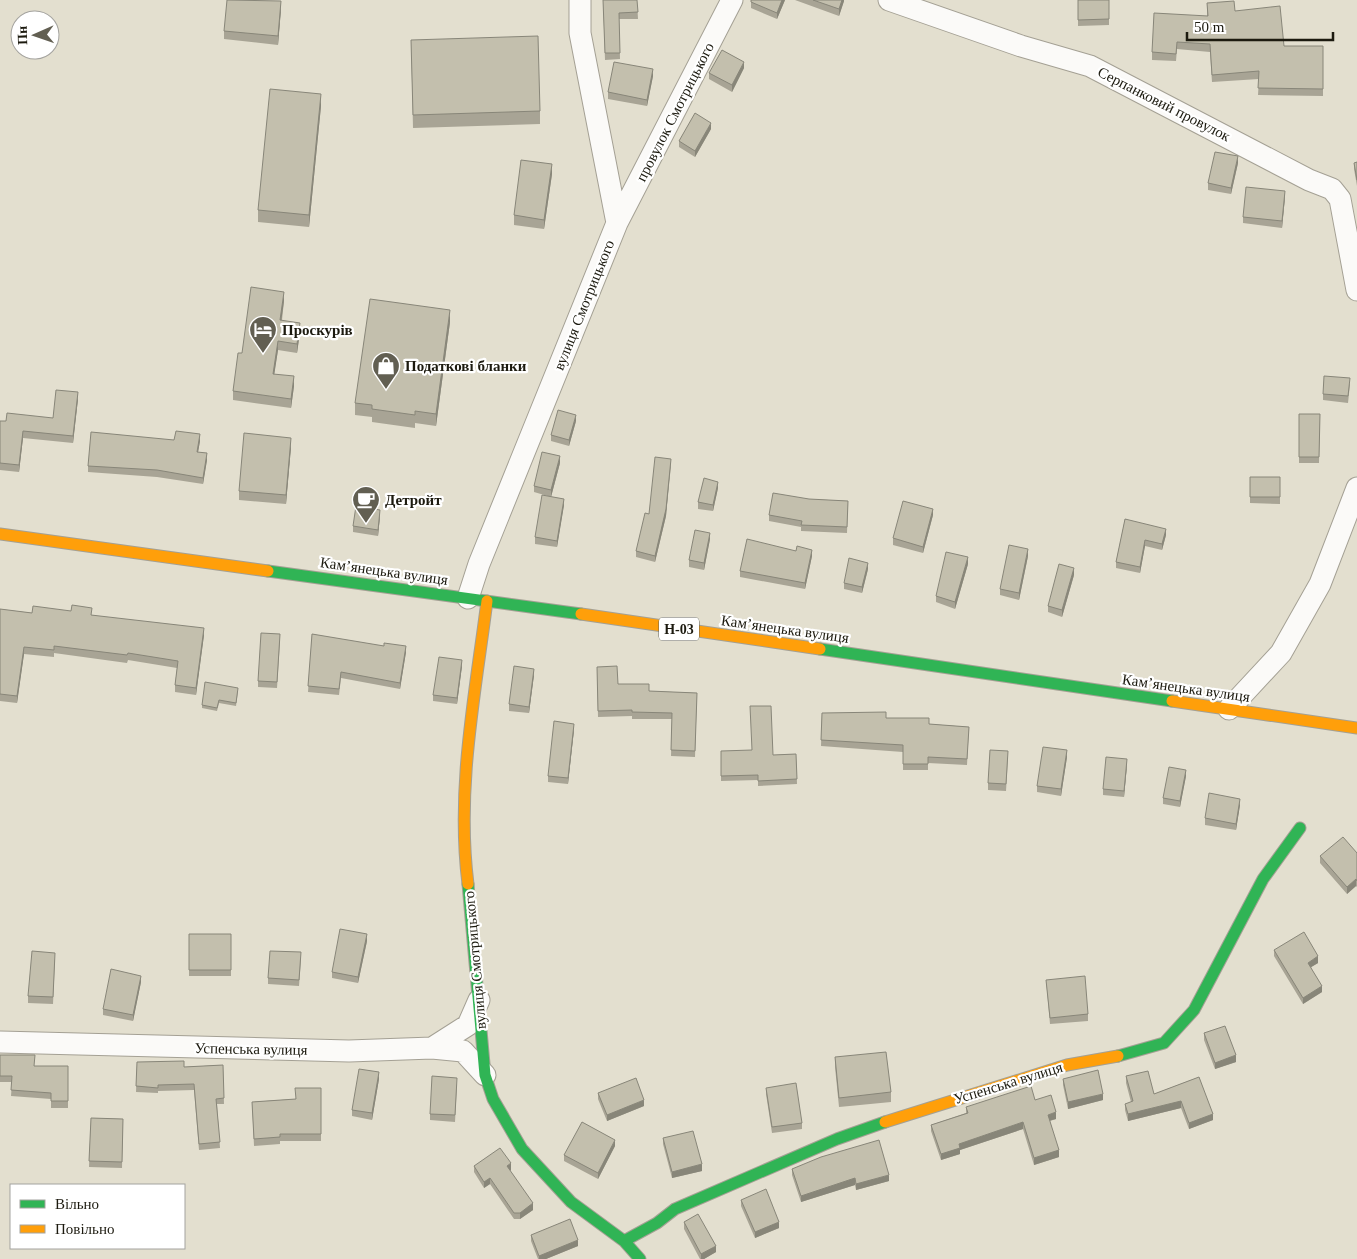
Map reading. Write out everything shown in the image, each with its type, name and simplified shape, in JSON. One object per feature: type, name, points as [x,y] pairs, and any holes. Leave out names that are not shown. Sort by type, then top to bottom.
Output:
[{"type":"street","name":"вулиця Смотрицького","points":[[580,0],[580,32],[617,223],[479,564],[464,779],[462,845],[473,925],[485,1075],[493,1099],[522,1149],[571,1202],[624,1242],[640,1259]]},
{"type":"street","name":"провулок Смотрицького","points":[[617,223],[732,0]]},
{"type":"street","name":"Серпанковий провулок","points":[[889,0],[1021,46],[1090,66],[1309,180],[1332,189],[1340,199],[1357,290]]},
{"type":"street","points":[[1230,709],[1281,653],[1320,584],[1357,488]]},
{"type":"street","name":"Камʼянецька вулиця","points":[[0,534],[477,599],[1357,728]]},
{"type":"street","name":"Успенська вулиця","points":[[624,1242],[683,1205],[837,1139],[935,1105],[1057,1068],[1125,1055],[1164,1043],[1194,1010],[1263,879],[1300,828]]},
{"type":"street","name":"Успенська вулиця","points":[[0,1042],[349,1052],[432,1048],[468,1025],[479,1000]]},
{"type":"street","points":[[432,1048],[463,1051],[485,1075]]},
{"type":"building","points":[[227,0],[281,1],[278,36],[224,31]]},
{"type":"building","points":[[603,0],[637,0],[638,12],[619,13],[620,53],[605,53]]},
{"type":"building","points":[[751,0],[782,0],[777,13],[751,2]]},
{"type":"building","points":[[813,0],[842,0],[839,9]]},
{"type":"building","points":[[1078,0],[1109,0],[1109,19],[1078,20]]},
{"type":"building","points":[[1234,1],[1235,11],[1280,6],[1284,46],[1323,46],[1323,89],[1258,88],[1259,71],[1212,75],[1210,44],[1177,42],[1176,54],[1152,52],[1154,13],[1208,16],[1207,3]]},
{"type":"building","points":[[538,36],[540,111],[413,115],[411,40]]},
{"type":"building","points":[[722,50],[744,62],[732,85],[709,73]]},
{"type":"building","points":[[614,62],[653,69],[647,100],[608,92]]},
{"type":"building","points":[[270,89],[321,94],[309,215],[258,210]]},
{"type":"building","points":[[695,113],[711,123],[695,151],[679,141]]},
{"type":"building","points":[[1215,152],[1238,156],[1231,188],[1208,183]]},
{"type":"building","points":[[521,160],[552,164],[544,220],[514,215]]},
{"type":"building","points":[[1357,162],[1357,180],[1354,163]]},
{"type":"building","points":[[1246,187],[1285,191],[1282,221],[1243,217]]},
{"type":"building","points":[[251,287],[284,292],[280,320],[300,323],[297,344],[278,341],[273,374],[294,376],[291,399],[233,391],[238,353],[242,353]]},
{"type":"building","points":[[370,299],[450,310],[436,414],[415,411],[415,415],[372,409],[372,405],[355,403]]},
{"type":"building","points":[[1324,376],[1350,378],[1348,396],[1323,394]]},
{"type":"building","points":[[56,390],[78,392],[73,436],[23,431],[19,465],[0,463],[0,421],[6,421],[7,413],[53,418]]},
{"type":"building","points":[[558,410],[576,415],[569,440],[551,435]]},
{"type":"building","points":[[1299,414],[1320,414],[1319,457],[1299,457]]},
{"type":"building","points":[[176,431],[200,434],[197,452],[207,453],[203,478],[157,470],[88,466],[91,432],[174,440]]},
{"type":"building","points":[[244,433],[291,438],[286,495],[239,491]]},
{"type":"building","points":[[542,452],[560,456],[551,490],[534,486]]},
{"type":"building","points":[[655,457],[671,459],[666,509],[655,556],[636,551],[645,513],[649,514]]},
{"type":"building","points":[[1250,477],[1280,477],[1280,497],[1250,497]]},
{"type":"building","points":[[704,478],[718,482],[713,505],[698,502]]},
{"type":"building","points":[[773,493],[809,499],[848,501],[847,527],[801,525],[802,521],[769,515]]},
{"type":"building","points":[[542,495],[564,499],[557,541],[535,537]]},
{"type":"building","points":[[903,501],[933,509],[923,547],[893,538]]},
{"type":"building","points":[[356,506],[380,510],[378,530],[353,526]]},
{"type":"building","points":[[1125,519],[1166,529],[1162,544],[1145,540],[1140,567],[1116,562]]},
{"type":"building","points":[[695,530],[710,533],[704,563],[689,560]]},
{"type":"building","points":[[747,539],[796,551],[797,546],[812,550],[805,583],[740,571]]},
{"type":"building","points":[[1009,545],[1028,549],[1019,593],[1000,589]]},
{"type":"building","points":[[946,552],[968,557],[955,602],[936,596]]},
{"type":"building","points":[[849,558],[868,563],[862,587],[844,583]]},
{"type":"building","points":[[1059,564],[1074,568],[1062,610],[1048,606]]},
{"type":"building","points":[[72,605],[92,608],[91,615],[204,628],[196,688],[175,685],[178,661],[128,653],[127,655],[54,646],[54,650],[24,647],[17,696],[0,694],[0,609],[32,613],[33,606],[71,611]]},
{"type":"building","points":[[261,633],[280,634],[277,682],[258,681]]},
{"type":"building","points":[[312,634],[384,646],[384,643],[406,646],[400,683],[341,672],[339,689],[308,686]]},
{"type":"building","points":[[439,657],[462,660],[457,698],[433,695]]},
{"type":"building","points":[[514,666],[534,669],[529,707],[509,704]]},
{"type":"building","points":[[617,666],[618,684],[649,684],[649,691],[697,693],[695,751],[671,750],[672,713],[632,712],[632,710],[598,711],[597,667]]},
{"type":"building","points":[[205,682],[238,688],[236,703],[219,700],[217,708],[202,705]]},
{"type":"building","points":[[750,706],[771,706],[773,755],[796,754],[797,779],[758,781],[758,775],[721,776],[721,751],[752,750]]},
{"type":"building","points":[[886,712],[886,718],[929,718],[929,724],[969,727],[967,759],[928,757],[928,764],[903,764],[903,745],[821,740],[822,713]]},
{"type":"building","points":[[554,721],[574,724],[568,778],[548,776]]},
{"type":"building","points":[[1043,747],[1067,750],[1061,789],[1037,786]]},
{"type":"building","points":[[990,750],[1008,751],[1006,784],[988,783]]},
{"type":"building","points":[[1106,757],[1127,759],[1124,791],[1103,789]]},
{"type":"building","points":[[1169,767],[1186,770],[1180,801],[1163,798]]},
{"type":"building","points":[[1209,793],[1240,799],[1236,824],[1205,818]]},
{"type":"building","points":[[1343,837],[1357,853],[1357,881],[1356,879],[1347,887],[1320,856]]},
{"type":"building","points":[[340,929],[367,934],[358,977],[332,972]]},
{"type":"building","points":[[1304,932],[1318,956],[1308,963],[1322,986],[1303,998],[1274,950]]},
{"type":"building","points":[[189,934],[231,934],[231,970],[189,970]]},
{"type":"building","points":[[32,951],[55,953],[53,997],[28,996]]},
{"type":"building","points":[[270,951],[301,952],[299,980],[268,978]]},
{"type":"building","points":[[111,969],[141,976],[133,1015],[103,1009]]},
{"type":"building","points":[[1085,976],[1088,1014],[1050,1018],[1046,980]]},
{"type":"building","points":[[1225,1026],[1236,1055],[1215,1063],[1204,1033]]},
{"type":"building","points":[[886,1052],[891,1092],[839,1098],[835,1057]]},
{"type":"building","points":[[0,1055],[35,1055],[34,1066],[68,1066],[68,1101],[51,1101],[51,1093],[11,1090],[12,1076],[0,1076]]},
{"type":"building","points":[[184,1061],[184,1067],[223,1065],[224,1098],[216,1099],[220,1142],[199,1144],[194,1084],[158,1085],[158,1088],[136,1086],[137,1062]]},
{"type":"building","points":[[359,1069],[379,1072],[372,1113],[352,1110]]},
{"type":"building","points":[[1098,1070],[1103,1094],[1068,1102],[1063,1079]]},
{"type":"building","points":[[1148,1071],[1154,1094],[1199,1077],[1213,1114],[1189,1123],[1181,1101],[1128,1114],[1125,1104],[1133,1101],[1126,1076]]},
{"type":"building","points":[[432,1076],[457,1078],[455,1115],[430,1114]]},
{"type":"building","points":[[636,1078],[644,1100],[607,1115],[598,1093]]},
{"type":"building","points":[[796,1083],[802,1123],[772,1127],[766,1088]]},
{"type":"building","points":[[1031,1086],[1035,1100],[1051,1095],[1056,1112],[1048,1115],[1059,1150],[1034,1158],[1023,1122],[959,1144],[960,1148],[941,1154],[931,1125],[968,1113],[966,1107]]},
{"type":"building","points":[[295,1088],[321,1088],[321,1134],[280,1134],[280,1137],[254,1139],[252,1102],[296,1099]]},
{"type":"building","points":[[91,1118],[123,1119],[122,1162],[89,1161]]},
{"type":"building","points":[[582,1122],[615,1140],[598,1173],[564,1155]]},
{"type":"building","points":[[693,1131],[702,1164],[672,1172],[663,1138]]},
{"type":"building","points":[[879,1140],[889,1175],[856,1184],[855,1178],[801,1196],[792,1169],[821,1157]]},
{"type":"building","points":[[500,1148],[511,1163],[507,1166],[533,1203],[520,1213],[514,1213],[490,1178],[484,1182],[474,1166]]},
{"type":"building","points":[[766,1189],[779,1222],[755,1232],[741,1200]]},
{"type":"building","points":[[698,1214],[716,1246],[701,1254],[684,1222]]},
{"type":"building","points":[[570,1219],[578,1240],[539,1256],[531,1235]]},
{"type":"traffic: fast","points":[[268,571],[581,614]]},
{"type":"traffic: fast","points":[[820,649],[1172,701]]},
{"type":"traffic: fast","points":[[1118,1056],[1164,1043],[1194,1010],[1263,879],[1300,828]]},
{"type":"traffic: fast","points":[[468,884],[485,1075],[493,1099],[522,1149],[571,1202],[624,1241],[640,1259]]},
{"type":"traffic: fast","points":[[624,1241],[657,1223],[675,1209],[837,1139],[885,1122]]},
{"type":"traffic: slow","points":[[0,534],[268,571]]},
{"type":"traffic: slow","points":[[468,884],[464,813],[468,742],[487,601]]},
{"type":"traffic: slow","points":[[581,614],[820,649]]},
{"type":"traffic: slow","points":[[1172,701],[1357,728]]},
{"type":"traffic: slow","points":[[885,1122],[1067,1065],[1118,1056]]},
{"type":"place","name":"Проскурів","points":[[263,354]]},
{"type":"place","name":"Податкові бланки","points":[[386,390]]},
{"type":"place","name":"Детройт","points":[[366,524]]}]
